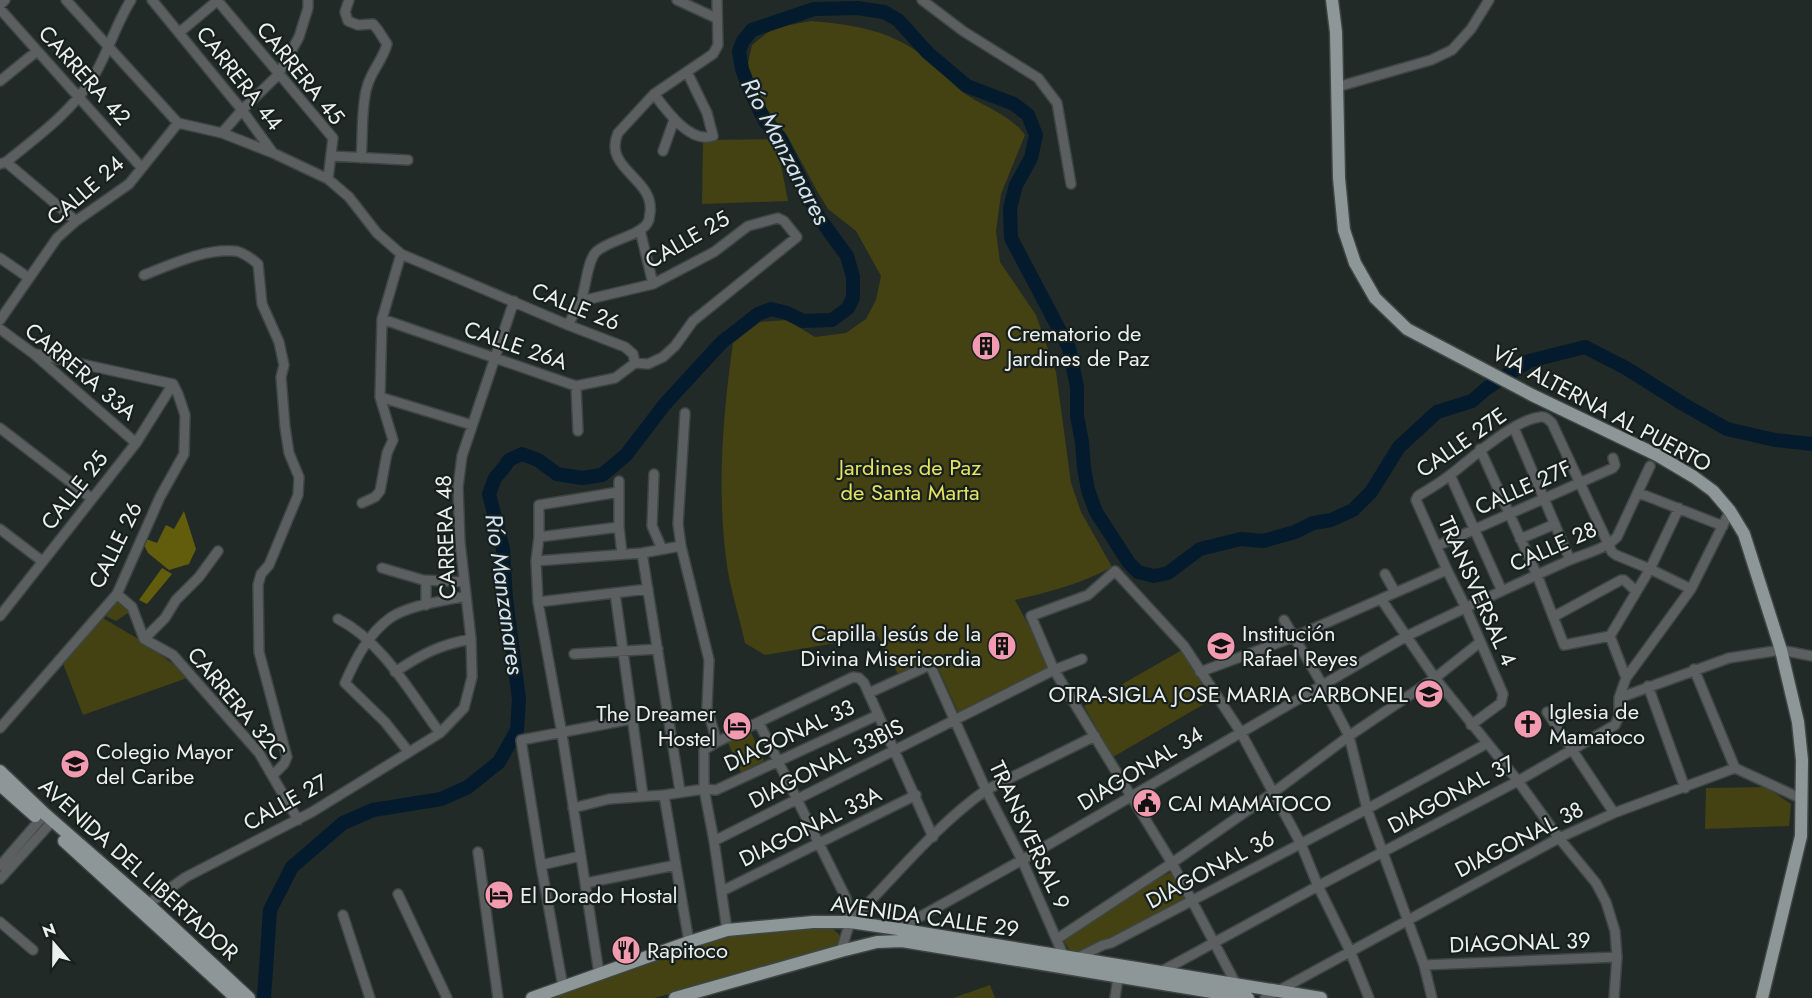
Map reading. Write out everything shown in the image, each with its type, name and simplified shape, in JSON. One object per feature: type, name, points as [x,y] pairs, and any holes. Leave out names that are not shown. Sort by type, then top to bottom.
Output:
[{"type":"main road","name":"VÍA ALTERNA AL PUERTO","points":[[1332,0],[1336,32],[1339,178],[1344,230],[1354,263],[1375,298],[1407,329],[1532,395],[1666,461],[1713,491],[1730,511],[1744,534],[1781,650],[1798,722],[1802,760],[1801,836],[1762,998]]},
{"type":"main road","name":"AVENIDA DEL LIBERTADOR","points":[[0,771],[46,820],[216,974],[249,998]]},
{"type":"main road","name":"AVENIDA DEL LIBERTADOR","points":[[0,784],[148,904],[216,974],[236,998]]},
{"type":"main road","name":"AVENIDA CALLE 29","points":[[531,998],[727,930],[803,923],[850,922],[898,929],[1069,963],[1118,977],[1215,996],[1248,998]]},
{"type":"main road","name":"AVENIDA CALLE 29","points":[[675,998],[841,951],[877,942],[902,941],[1069,963],[1113,963],[1321,998]]},
{"type":"street","points":[[0,4],[5,0]]},
{"type":"street","points":[[66,0],[178,123]]},
{"type":"street","points":[[76,221],[3,163],[56,122],[92,79],[121,16],[131,0]]},
{"type":"street","name":"CARRERA 44","points":[[152,0],[242,110],[273,153]]},
{"type":"street","points":[[180,33],[217,0]]},
{"type":"street","name":"CARRERA 45","points":[[217,0],[333,138],[328,179]]},
{"type":"street","points":[[222,133],[278,75],[299,37],[308,8],[308,0]]},
{"type":"street","points":[[349,0],[345,12],[348,21],[358,25],[373,24],[387,44],[366,88],[361,158]]},
{"type":"street","points":[[677,0],[716,18]]},
{"type":"street","points":[[568,325],[581,301],[596,252],[640,230],[648,223],[651,204],[644,189],[617,160],[615,139],[654,94],[713,54],[718,45],[717,0]]},
{"type":"street","points":[[922,0],[963,31],[1038,78],[1045,85],[1057,103],[1071,184]]},
{"type":"street","points":[[1337,87],[1431,60],[1452,50],[1471,29],[1489,0]]},
{"type":"street","name":"CARRERA 42","points":[[0,9],[141,168]]},
{"type":"street","points":[[0,81],[37,51]]},
{"type":"street","points":[[654,94],[674,120],[686,129],[704,137],[712,135],[707,113],[687,72]]},
{"type":"street","points":[[663,151],[674,120]]},
{"type":"street","name":"CALLE 26","points":[[178,123],[222,133],[273,153],[328,179],[349,196],[377,233],[401,254],[625,347],[633,354],[635,363]]},
{"type":"street","name":"CALLE 24","points":[[0,320],[57,238],[76,221],[129,184],[178,123]]},
{"type":"street","points":[[330,156],[408,160]]},
{"type":"street","name":"CALLE 25","points":[[581,301],[653,284],[714,252],[748,226],[778,218],[784,221],[796,237],[693,321],[675,346],[663,357],[648,364],[635,363]]},
{"type":"street","points":[[640,230],[653,284]]},
{"type":"street","points":[[144,275],[177,261],[235,250],[258,264],[262,304],[279,342],[284,366],[281,377],[285,427],[289,453],[299,477],[298,495],[269,565],[261,574],[258,585],[259,652],[287,757],[284,764],[273,775]]},
{"type":"street","points":[[362,503],[375,497],[380,491],[387,453],[393,440],[380,396],[382,320],[401,254]]},
{"type":"street","points":[[0,258],[29,278]]},
{"type":"street","name":"CARRERA 48","points":[[440,733],[464,708],[472,677],[458,487],[462,456],[514,301]]},
{"type":"street","name":"CALLE 26A","points":[[382,320],[576,386],[615,378],[635,363]]},
{"type":"street","name":"CARRERA 33A","points":[[0,329],[34,354],[136,442]]},
{"type":"street","points":[[34,354],[173,384]]},
{"type":"street","name":"CALLE 26","points":[[0,728],[117,594],[160,496],[184,454],[185,415],[173,384]]},
{"type":"street","name":"CALLE 25","points":[[0,616],[136,442],[173,384]]},
{"type":"street","points":[[576,386],[578,431]]},
{"type":"street","points":[[380,396],[472,425]]},
{"type":"street","points":[[685,413],[678,524],[681,546],[709,660],[707,708],[717,742]]},
{"type":"street","name":"CALLE 27E","points":[[1418,496],[1450,475],[1480,449],[1514,428],[1541,416],[1552,423],[1580,484]]},
{"type":"street","points":[[0,428],[91,498]]},
{"type":"street","points":[[1514,428],[1570,560]]},
{"type":"street","points":[[1480,449],[1537,575],[1564,645],[1610,636],[1650,569],[1679,508]]},
{"type":"street","name":"CALLE 27F","points":[[1437,546],[1614,467],[1613,458]]},
{"type":"street","name":"CALLE 28","points":[[1465,606],[1609,545],[1617,537],[1650,466]]},
{"type":"street","points":[[654,474],[652,526],[662,549]]},
{"type":"street","points":[[1450,475],[1502,591]]},
{"type":"street","points":[[619,482],[619,527],[622,554]]},
{"type":"street","points":[[1580,484],[1616,555],[1691,589]]},
{"type":"street","points":[[599,973],[562,734],[538,602],[536,561],[540,505],[619,492]]},
{"type":"street","points":[[1639,493],[1723,526]]},
{"type":"street","name":"TRANSVERSAL 4","points":[[1418,496],[1416,503],[1465,606],[1479,643],[1503,694],[1501,703],[1471,725]]},
{"type":"street","name":"DIAGONAL 37","points":[[1162,971],[1214,941],[1518,781],[1615,724],[1619,716],[1619,698],[1626,678],[1691,589],[1730,511]]},
{"type":"street","points":[[1520,539],[1555,524]]},
{"type":"street","points":[[539,537],[619,527]]},
{"type":"street","points":[[0,529],[42,561]]},
{"type":"street","points":[[536,561],[642,553],[681,546]]},
{"type":"street","points":[[117,594],[132,607],[144,639],[165,618],[176,600],[199,577],[218,551]]},
{"type":"street","points":[[642,553],[680,791]]},
{"type":"street","points":[[382,568],[426,580],[464,582]]},
{"type":"street","points":[[1200,672],[1294,636],[1447,570]]},
{"type":"street","points":[[1236,984],[1172,863],[1054,670],[1031,616],[1088,595],[1115,571],[1184,646],[1240,732],[1301,844],[1369,998]]},
{"type":"street","points":[[1385,574],[1395,592]]},
{"type":"street","points":[[426,580],[426,605]]},
{"type":"street","points":[[1553,617],[1616,581],[1624,580],[1636,591]]},
{"type":"street","points":[[538,602],[648,589]]},
{"type":"street","points":[[615,593],[643,796]]},
{"type":"street","points":[[408,751],[385,722],[345,683],[356,659],[369,640],[390,618],[426,605],[466,596]]},
{"type":"street","points":[[1381,599],[1435,678],[1596,883],[1606,902],[1615,931],[1617,957],[1614,998]]},
{"type":"street","name":"DIAGONAL 34","points":[[898,929],[1022,860],[1322,684],[1465,606]]},
{"type":"street","points":[[338,619],[352,626],[369,640],[440,733]]},
{"type":"street","points":[[1284,620],[1322,684],[1349,736],[1367,809],[1424,965],[1431,998]]},
{"type":"street","points":[[1610,636],[1626,678]]},
{"type":"street","name":"CARRERA 32C","points":[[144,639],[173,656],[259,753],[298,820]]},
{"type":"street","points":[[395,672],[419,656],[444,644],[471,639]]},
{"type":"street","points":[[1058,939],[1274,792],[1349,736],[1435,678],[1479,643]]},
{"type":"street","points":[[574,654],[658,648]]},
{"type":"street","points":[[1619,698],[1729,658],[1781,650],[1812,656]]},
{"type":"street","points":[[955,719],[1054,670],[1082,659]]},
{"type":"street","name":"TRANSVERSAL 9","points":[[868,693],[930,665],[986,790],[1022,860],[1069,963]]},
{"type":"street","points":[[1694,669],[1734,768],[1802,799]]},
{"type":"street","points":[[727,930],[704,789],[704,750],[853,677],[859,678],[868,693],[933,837]]},
{"type":"street","points":[[1648,686],[1685,788]]},
{"type":"street","points":[[1547,712],[1614,813]]},
{"type":"street","name":"DIAGONAL 33","points":[[573,808],[609,799],[664,795],[680,791],[716,790],[878,715]]},
{"type":"street","points":[[562,987],[521,740],[632,719]]},
{"type":"street","name":"DIAGONAL 33BIS","points":[[714,841],[955,719]]},
{"type":"street","points":[[759,723],[846,898],[850,922],[841,951]]},
{"type":"street","name":"CALLE 27","points":[[148,904],[186,877],[298,820],[440,733]]},
{"type":"street","points":[[850,922],[933,837],[986,790],[1095,736]]},
{"type":"street","name":"DIAGONAL 36","points":[[1069,963],[1301,844],[1486,744]]},
{"type":"street","name":"DIAGONAL 38","points":[[1265,998],[1559,838],[1614,813],[1734,768]]},
{"type":"street","points":[[664,795],[689,942]]},
{"type":"street","name":"DIAGONAL 33A","points":[[722,891],[915,795]]},
{"type":"street","points":[[0,866],[46,820]]},
{"type":"street","points":[[0,879],[46,820]]},
{"type":"street","points":[[478,852],[498,998]]},
{"type":"street","points":[[541,865],[581,856]]},
{"type":"street","points":[[586,883],[676,865]]},
{"type":"street","points":[[398,894],[447,998]]},
{"type":"street","points":[[343,915],[370,998]]},
{"type":"street","points":[[0,922],[33,950]]},
{"type":"street","points":[[1111,943],[1110,952],[1113,963]]},
{"type":"street","name":"DIAGONAL 39","points":[[1424,965],[1617,957]]},
{"type":"street","points":[[1115,998],[1118,977]]},
{"type":"green space","name":"Jardines de Paz de Santa Marta","points":[[811,21],[858,27],[900,41],[927,59],[961,91],[1011,121],[1025,135],[1001,194],[996,231],[1000,262],[1036,315],[1056,372],[1071,483],[1081,512],[1112,567],[1077,583],[1015,600],[1051,667],[959,714],[934,659],[899,676],[878,636],[765,655],[745,643],[729,579],[723,531],[722,477],[726,396],[733,343],[760,322],[787,320],[815,337],[846,333],[866,319],[876,300],[881,276],[856,231],[828,209],[788,137],[751,88],[747,68],[752,45],[773,28]]},
{"type":"green space","points":[[776,139],[788,201],[702,204],[703,140]]},
{"type":"green space","points":[[117,598],[131,611],[116,621],[104,615]]},
{"type":"green space","points":[[101,617],[145,643],[190,677],[83,715],[62,661]]},
{"type":"green space","points":[[1182,650],[1211,700],[1113,757],[1084,706]]},
{"type":"green space","points":[[750,730],[764,761],[741,772],[727,741]]},
{"type":"green space","points":[[1766,787],[1791,804],[1789,826],[1705,829],[1706,788]]},
{"type":"green space","points":[[1171,872],[1189,902],[1073,956],[1062,938],[1116,902]]},
{"type":"green space","points":[[830,927],[839,934],[841,940],[834,951],[654,998],[540,998],[737,934]]},
{"type":"green space","points":[[990,985],[995,998],[953,998]]},
{"type":"shaded area","points":[[184,511],[196,549],[189,564],[169,570],[148,553],[144,545],[146,539],[157,543],[166,525],[174,529]]},
{"type":"shaded area","points":[[162,568],[172,574],[147,604],[139,600]]},
{"type":"waterway","name":"Río Manzanares","points":[[264,998],[270,910],[292,867],[343,823],[373,810],[441,799],[468,787],[499,762],[517,730],[519,699],[506,599],[503,549],[489,494],[495,478],[509,460],[522,454],[538,460],[557,474],[582,478],[602,475],[626,455],[665,404],[722,342],[758,314],[771,309],[787,313],[803,321],[832,320],[848,308],[853,298],[853,277],[847,256],[818,216],[780,138],[765,121],[742,69],[739,51],[743,41],[752,30],[814,9],[857,8],[884,12],[898,20],[928,53],[967,86],[1014,104],[1028,115],[1036,135],[1031,158],[1016,185],[1010,208],[1011,238],[1069,348],[1077,387],[1077,416],[1084,468],[1088,490],[1096,512],[1129,563],[1138,572],[1154,576],[1168,573],[1200,549],[1241,539],[1263,541],[1295,532],[1313,523],[1331,520],[1353,510],[1371,492],[1399,447],[1437,412],[1472,401],[1487,388],[1529,361],[1585,347],[1626,368],[1727,429],[1775,440],[1812,444]]},
{"type":"place","name":"Crematorio de Jardines de Paz","points":[[986,346]]},
{"type":"place","name":"Capilla Jesús de la Divina Misericordia","points":[[1002,646]]},
{"type":"place","name":"Institución Rafael Reyes","points":[[1221,646]]},
{"type":"place","name":"OTRA-SIGLA JOSE MARIA CARBONEL","points":[[1429,694]]},
{"type":"place","name":"Iglesia de Mamatoco","points":[[1528,724]]},
{"type":"place","name":"The Dreamer Hostel","points":[[737,726]]},
{"type":"place","name":"Colegio Mayor del Caribe","points":[[75,764]]},
{"type":"place","name":"CAI MAMATOCO","points":[[1147,803]]},
{"type":"place","name":"El Dorado Hostal","points":[[499,895]]},
{"type":"place","name":"Rapitoco","points":[[626,950]]}]
